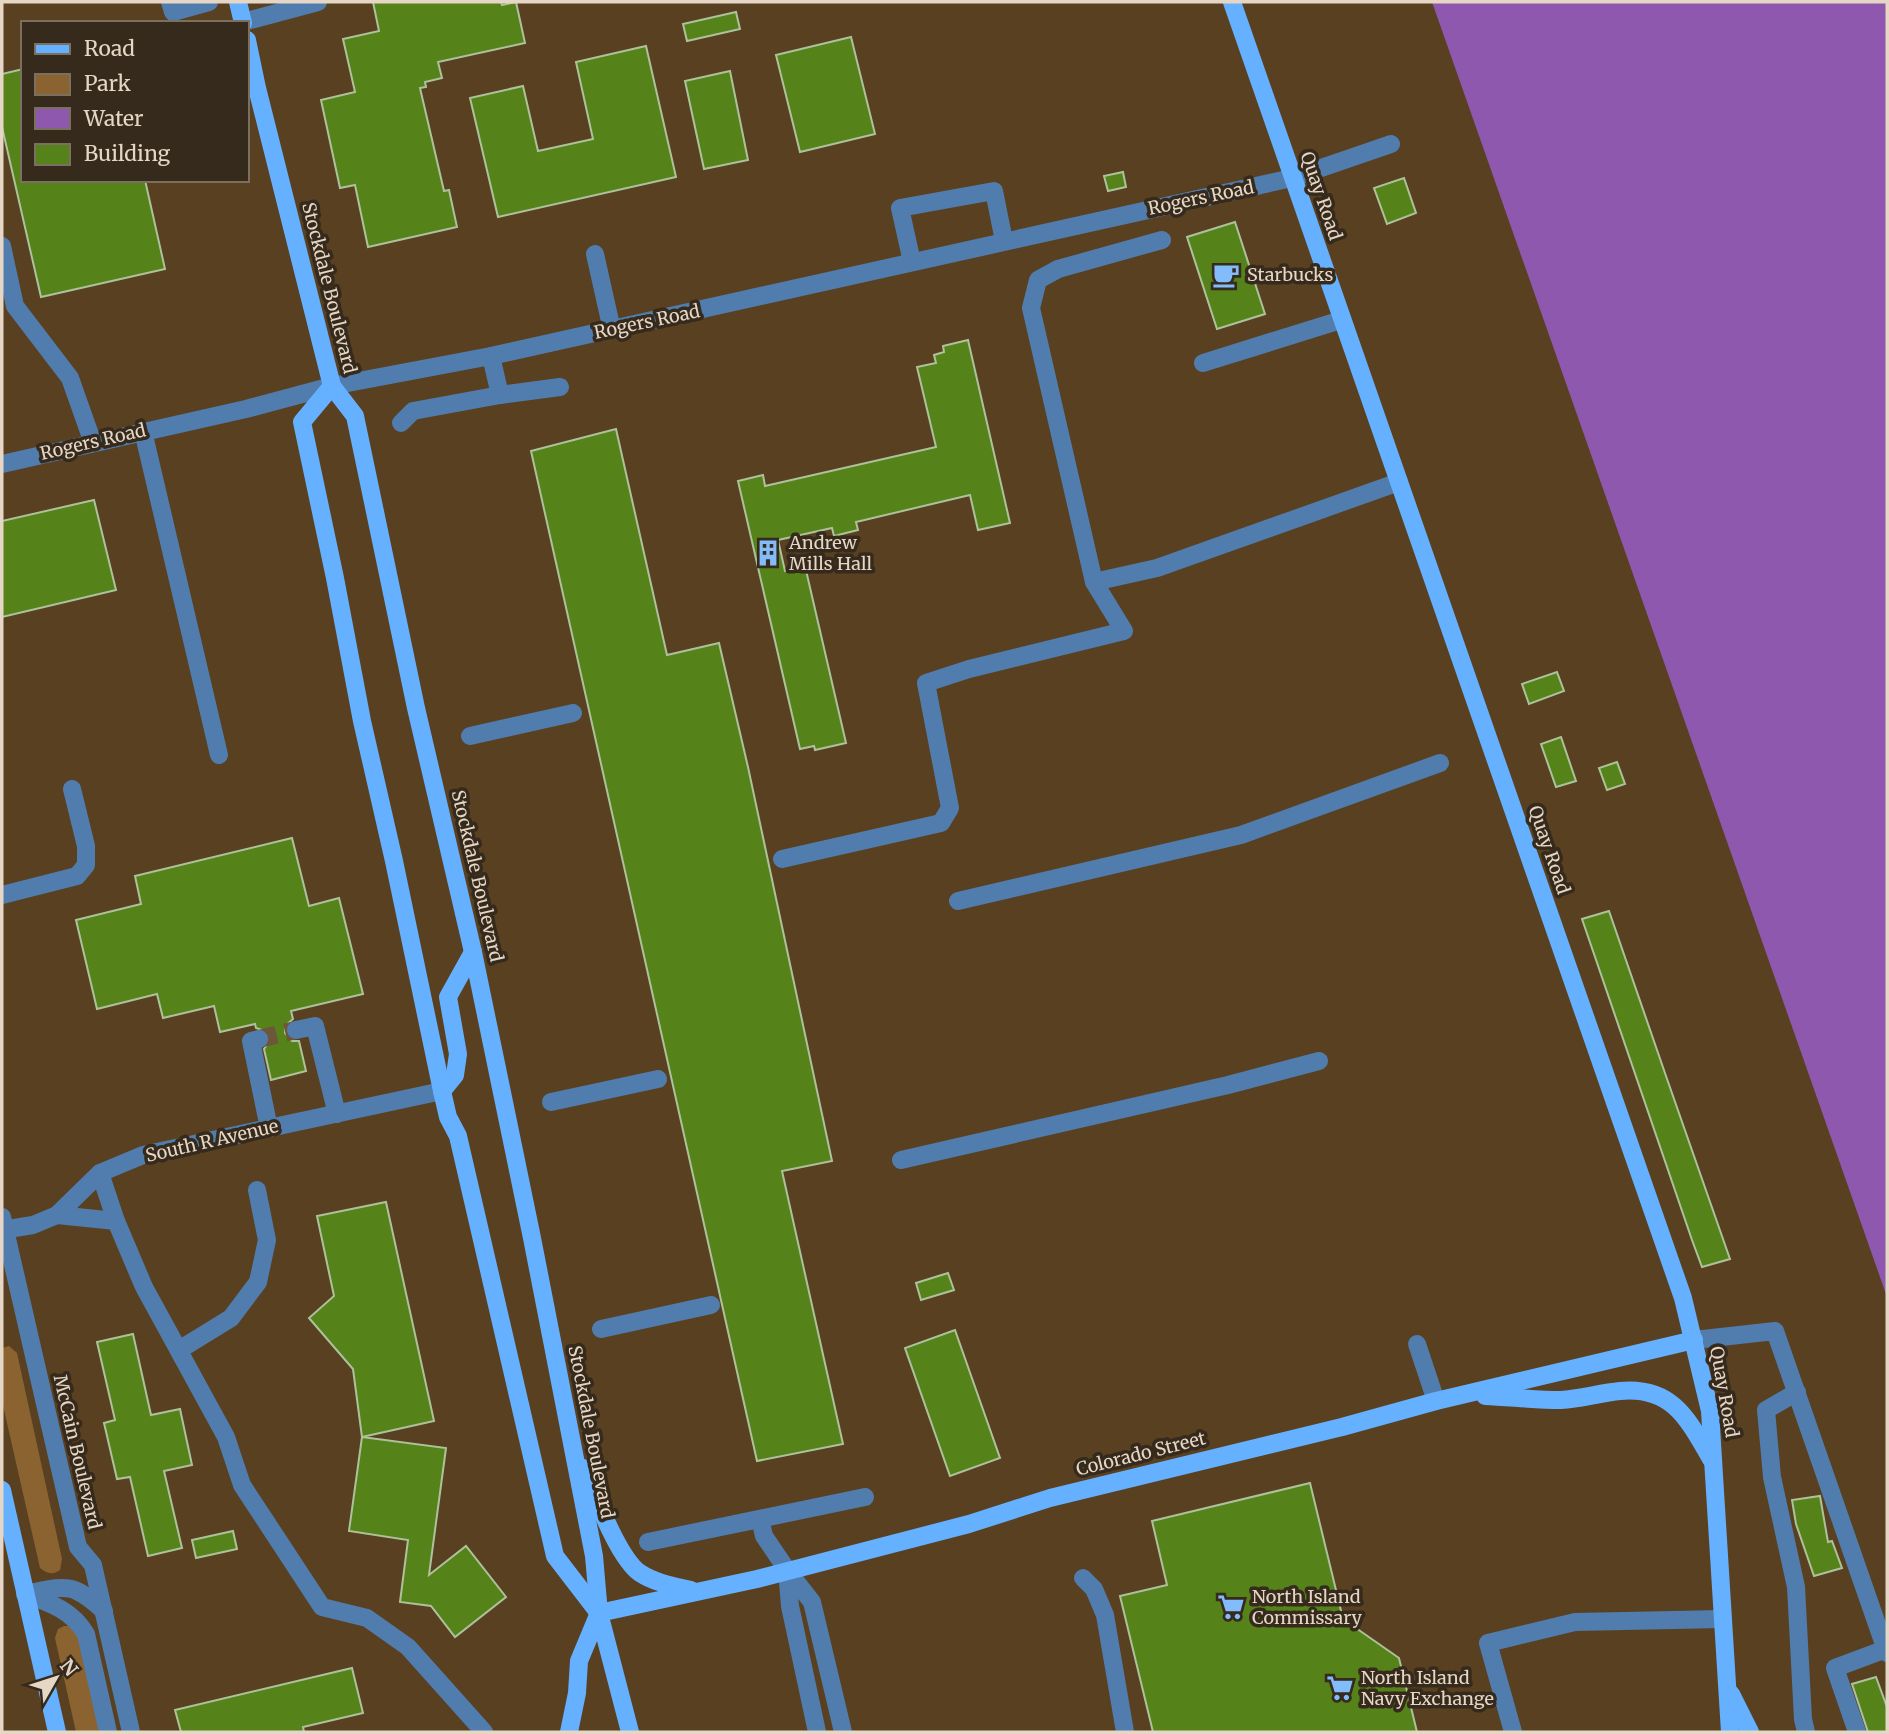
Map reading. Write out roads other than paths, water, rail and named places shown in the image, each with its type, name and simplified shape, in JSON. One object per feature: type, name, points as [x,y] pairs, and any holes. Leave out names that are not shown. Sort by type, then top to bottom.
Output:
[{"type":"main road","points":[[238,2],[243,21]]},
{"type":"main road","name":"Quay Road","points":[[1232,2],[1674,1272],[1694,1340],[1710,1411],[1730,1732]]},
{"type":"main road","name":"Stockdale Boulevard","points":[[248,45],[332,386],[355,416],[416,708],[473,952],[594,1556],[599,1613],[630,1732]]},
{"type":"main road","points":[[332,386],[302,422],[362,721],[442,1091],[448,1117],[458,1136],[555,1556],[599,1613],[579,1661],[577,1693],[569,1732]]},
{"type":"main road","points":[[442,1091],[455,1075],[458,1054],[448,997],[473,952]]},
{"type":"main road","name":"Colorado Street","points":[[599,1613],[757,1579],[969,1524],[1051,1498],[1342,1427],[1436,1401],[1694,1340]]},
{"type":"main road","points":[[1464,1395],[1562,1400],[1622,1391],[1647,1392],[1664,1397],[1688,1419],[1714,1465]]},
{"type":"main road","points":[[572,1443],[620,1548],[638,1572],[653,1580],[695,1591]]},
{"type":"main road","points":[[2,1490],[7,1544],[25,1594],[57,1732]]},
{"type":"main road","points":[[1728,1686],[1750,1732]]},
{"type":"street","points":[[170,2],[173,12],[209,2]]},
{"type":"street","points":[[247,21],[318,2]]},
{"type":"street","name":"Rogers Road","points":[[2,464],[332,386],[612,330],[1004,240],[1293,178],[1391,144]]},
{"type":"street","points":[[912,262],[900,208],[994,191],[1004,240]]},
{"type":"street","points":[[782,859],[941,822],[950,808],[926,682],[1124,631],[1094,582],[1031,308],[1038,279],[1058,269],[1162,240]]},
{"type":"street","points":[[2,246],[15,306],[70,379],[93,443]]},
{"type":"street","points":[[595,254],[612,330]]},
{"type":"street","points":[[1203,363],[1341,320]]},
{"type":"street","points":[[491,356],[500,395]]},
{"type":"street","points":[[401,423],[413,411],[560,387]]},
{"type":"street","points":[[143,431],[219,755]]},
{"type":"street","points":[[1094,582],[1157,568],[1399,482]]},
{"type":"street","points":[[470,736],[573,713]]},
{"type":"street","points":[[958,901],[1241,835],[1440,763]]},
{"type":"street","points":[[2,895],[77,876],[86,865],[86,846],[72,789]]},
{"type":"street","points":[[296,1030],[315,1026],[337,1114]]},
{"type":"street","points":[[259,1039],[251,1041],[269,1128]]},
{"type":"street","points":[[901,1160],[1228,1085],[1319,1061]]},
{"type":"street","points":[[551,1102],[659,1079]]},
{"type":"street","name":"South R Avenue","points":[[3,1225],[33,1225],[57,1215],[100,1173],[143,1155],[442,1091]]},
{"type":"street","points":[[100,1173],[116,1222],[144,1287],[226,1437],[242,1485],[322,1607],[367,1618],[408,1647],[484,1732]]},
{"type":"street","points":[[178,1350],[231,1318],[258,1282],[267,1240],[257,1189]]},
{"type":"street","points":[[57,1215],[116,1222]]},
{"type":"street","name":"McCain Boulevard","points":[[3,1225],[78,1547],[93,1565],[131,1732]]},
{"type":"street","points":[[601,1329],[711,1305]]},
{"type":"street","points":[[1694,1340],[1775,1331],[1887,1651],[1835,1668],[1857,1732]]},
{"type":"street","points":[[1417,1344],[1436,1401]]},
{"type":"street","points":[[1797,1392],[1766,1410],[1772,1477],[1796,1587],[1806,1732]]},
{"type":"street","points":[[648,1542],[865,1497]]},
{"type":"street","points":[[760,1519],[764,1536],[812,1602],[843,1732]]},
{"type":"street","points":[[787,1570],[790,1606],[817,1732]]},
{"type":"street","points":[[1083,1578],[1094,1589],[1105,1615],[1125,1732]]},
{"type":"street","points":[[25,1594],[59,1587],[74,1588],[84,1592],[104,1611]]},
{"type":"street","points":[[25,1594],[61,1607],[86,1634],[108,1732]]},
{"type":"street","points":[[1513,1732],[1488,1643],[1575,1622],[1723,1619]]},
{"type":"water","points":[[1432,2],[1887,2],[1887,1297]]},
{"type":"tunnel","points":[[259,1039],[296,1030]]},
{"type":"place","name":"Starbucks","points":[[1226,275]]},
{"type":"place","name":"Andrew Mills Hall","points":[[768,553]]},
{"type":"place","name":"North Island Commissary","points":[[1231,1607]]},
{"type":"place","name":"North Island Navy Exchange","points":[[1340,1688]]}]
